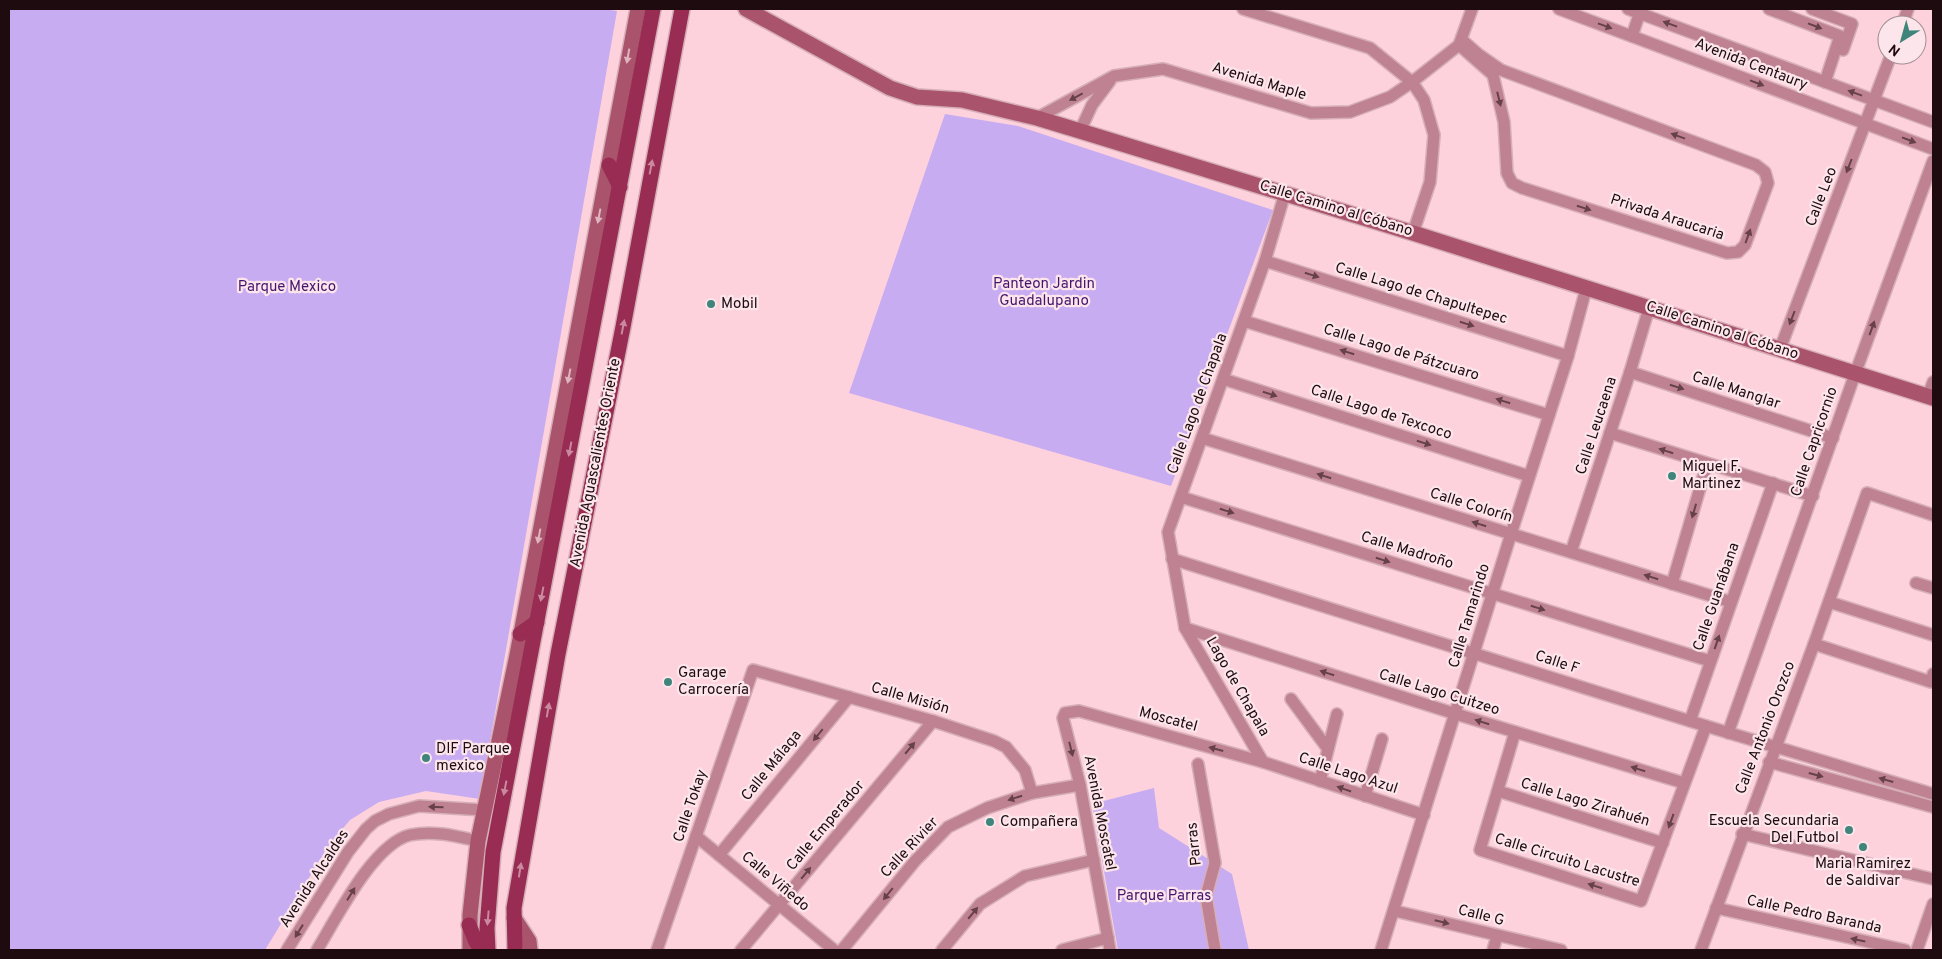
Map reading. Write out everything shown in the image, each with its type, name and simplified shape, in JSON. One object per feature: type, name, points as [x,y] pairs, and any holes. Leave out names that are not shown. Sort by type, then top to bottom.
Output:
[{"type":"main road","name":"Avenida Aguascalientes Oriente","points":[[488,950],[487,928],[493,852],[653,9]]},
{"type":"main road","name":"Avenida Aguascalientes Oriente","points":[[515,950],[514,908],[528,822],[682,9]]},
{"type":"main road","points":[[609,165],[620,187]]},
{"type":"main road","points":[[558,512],[585,516]]},
{"type":"main road","points":[[520,634],[537,622]]},
{"type":"main road","points":[[469,925],[476,942],[482,950]]},
{"type":"street","points":[[627,9],[632,20],[632,32]]},
{"type":"street","points":[[470,950],[469,925],[478,841],[520,634],[609,165],[632,32],[638,9]]},
{"type":"street","name":"Calle Camino al Cóbano","points":[[746,9],[904,94],[917,97],[962,100],[1037,118],[1414,233],[1930,397]]},
{"type":"street","points":[[1243,9],[1370,48],[1412,82],[1424,100],[1434,135],[1430,182],[1414,233]]},
{"type":"street","points":[[1460,43],[1472,9]]},
{"type":"street","name":"Avenida Centaury","points":[[1559,9],[1933,149]]},
{"type":"street","name":"Avenida Centaury","points":[[1628,9],[1640,11],[1933,122]]},
{"type":"street","points":[[1769,9],[1840,36],[1828,83]]},
{"type":"street","points":[[1812,9],[1852,24],[1828,83]]},
{"type":"street","points":[[1632,36],[1640,11]]},
{"type":"street","name":"Avenida Maple","points":[[1037,118],[1114,76],[1163,69],[1311,113],[1350,112],[1390,97],[1412,82],[1460,43]]},
{"type":"street","name":"Privada Araucaria","points":[[1460,43],[1497,72],[1756,164],[1765,172],[1768,183],[1745,245],[1738,252],[1727,253],[1522,188],[1512,183],[1507,173],[1504,122],[1497,72]]},
{"type":"street","name":"Calle Leo","points":[[1780,349],[1887,65]]},
{"type":"street","points":[[1080,131],[1092,105],[1114,76]]},
{"type":"street","name":"Calle Capricornio","points":[[1728,733],[1832,438],[1933,161]]},
{"type":"street","name":"Calle Lago de Chapala","points":[[1185,628],[1168,532],[1265,261],[1285,193]]},
{"type":"street","name":"Calle Lago de Chapultepec","points":[[1265,261],[1568,356]]},
{"type":"street","name":"Calle Tamarindo","points":[[1381,950],[1568,356],[1586,289]]},
{"type":"street","name":"Calle Leucaena","points":[[1571,552],[1649,308]]},
{"type":"street","name":"Calle Lago de Pátzcuaro","points":[[1244,320],[1549,415]]},
{"type":"street","name":"Calle Manglar","points":[[1630,372],[1832,438]]},
{"type":"street","name":"Calle Lago de Texcoco","points":[[1223,379],[1529,476]]},
{"type":"street","points":[[1930,397],[1933,382]]},
{"type":"street","points":[[1610,434],[1813,496]]},
{"type":"street","name":"Calle Colorín","points":[[1202,438],[1731,602]]},
{"type":"street","points":[[1672,584],[1707,464]]},
{"type":"street","name":"Calle Guanábana","points":[[1690,721],[1773,483]]},
{"type":"street","name":"Calle Antonio Orozco","points":[[1701,950],[1742,834],[1814,644],[1867,493],[1933,515]]},
{"type":"street","name":"Calle Madroño","points":[[1181,497],[1710,661]]},
{"type":"street","name":"Calle F","points":[[1172,559],[1475,652],[1728,733],[1933,794]]},
{"type":"street","points":[[1916,583],[1933,588]]},
{"type":"street","points":[[1829,602],[1933,634]]},
{"type":"street","name":"Calle Lago Cuitzeo","points":[[1185,628],[1456,714],[1684,783]]},
{"type":"street","name":"Lago de Chapala","points":[[1185,628],[1263,762]]},
{"type":"street","points":[[1814,644],[1931,682],[1933,674]]},
{"type":"street","name":"Calle Misión","points":[[752,670],[933,721],[1006,747],[1025,770],[1032,793]]},
{"type":"street","name":"Calle Tokay","points":[[658,950],[752,670]]},
{"type":"street","name":"Calle Málaga","points":[[719,855],[849,697]]},
{"type":"street","points":[[1291,699],[1328,749]]},
{"type":"street","name":"Moscatel","points":[[1065,713],[1079,712],[1263,762]]},
{"type":"street","name":"Avenida Moscatel","points":[[1065,713],[1063,718],[1080,785],[1110,950]]},
{"type":"street","points":[[1320,780],[1337,714]]},
{"type":"street","name":"Calle Emperador","points":[[741,950],[933,721]]},
{"type":"street","name":"Calle Circuito Lacustre","points":[[1515,732],[1480,850],[1641,901],[1706,726]]},
{"type":"street","points":[[1365,796],[1382,739]]},
{"type":"street","name":"Calle Lago Azul","points":[[1263,762],[1424,815]]},
{"type":"street","points":[[1769,762],[1933,807]]},
{"type":"street","name":"Parras","points":[[1198,764],[1215,863],[1206,896],[1215,950]]},
{"type":"street","name":"Calle Rivier","points":[[842,950],[915,861],[948,827],[987,808],[1032,793],[1080,785]]},
{"type":"street","name":"Calle Lago Zirahuén","points":[[1498,791],[1663,842]]},
{"type":"street","name":"Avenida Alcaldes","points":[[287,950],[348,852],[366,829],[375,821],[389,814],[419,806],[484,810]]},
{"type":"street","points":[[317,950],[376,857],[392,843],[409,835],[443,833],[478,841]]},
{"type":"street","points":[[1742,834],[1933,879]]},
{"type":"street","name":"Calle Viñedo","points":[[696,836],[834,950]]},
{"type":"street","points":[[942,950],[980,904],[1025,876],[1094,860]]},
{"type":"street","points":[[1917,950],[1933,904]]},
{"type":"street","name":"Calle Pedro Baranda","points":[[1716,908],[1905,950]]},
{"type":"street","name":"Calle G","points":[[1394,911],[1561,950]]},
{"type":"street","points":[[514,918],[529,941],[530,950]]},
{"type":"street","points":[[1493,950],[1497,936]]},
{"type":"street","points":[[1062,950],[1108,938]]},
{"type":"green space","name":"Parque Mexico","points":[[9,9],[604,9],[617,11],[480,799],[426,791],[379,802],[350,820],[329,845],[265,950],[9,950]]},
{"type":"green space","name":"Panteon Jardin Guadalupano","points":[[945,114],[1018,126],[1273,210],[1171,486],[849,393]]},
{"type":"green space","name":"Parque Parras","points":[[1154,788],[1159,828],[1232,874],[1249,950],[1118,950],[1092,804]]},
{"type":"place","name":"Mobil","points":[[711,304]]},
{"type":"place","name":"Miguel F. Martinez","points":[[1672,476]]},
{"type":"place","name":"Garage Carrocería","points":[[668,682]]},
{"type":"place","name":"DIF Parque mexico","points":[[426,758]]},
{"type":"place","name":"Compañera","points":[[990,822]]},
{"type":"place","name":"Escuela Secundaria Del Futbol","points":[[1849,830]]},
{"type":"place","name":"Maria Ramirez de Saldivar","points":[[1863,847]]}]
